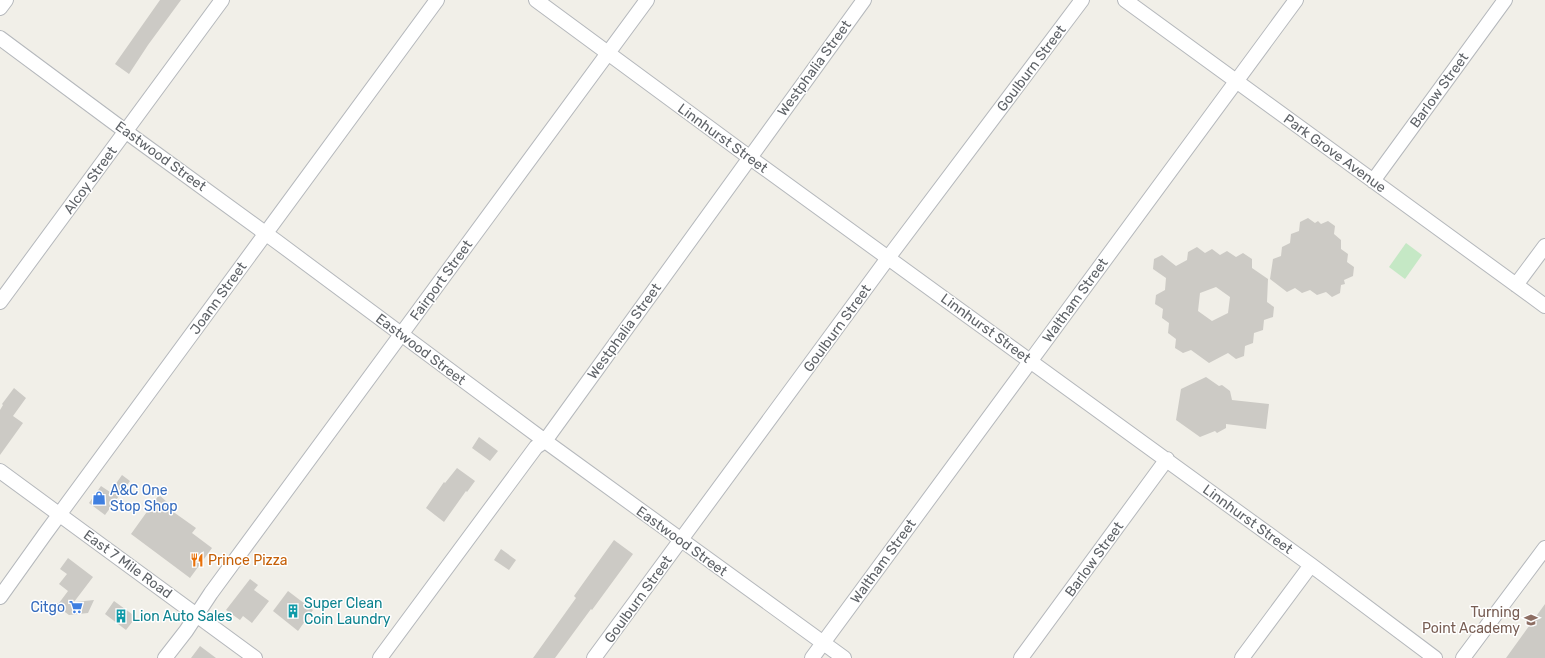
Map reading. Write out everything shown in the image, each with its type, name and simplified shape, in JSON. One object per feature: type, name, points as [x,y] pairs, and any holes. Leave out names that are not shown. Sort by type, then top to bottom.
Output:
[{"type":"street","points":[[0,8],[6,0]]},
{"type":"street","name":"Alcoy Street","points":[[0,302],[222,0]]},
{"type":"street","name":"Joann Street","points":[[0,597],[437,0]]},
{"type":"street","name":"Linnhurst Street","points":[[536,0],[749,157],[1311,564],[1435,658]]},
{"type":"street","name":"Fairport Street","points":[[165,658],[197,615],[211,593],[647,0]]},
{"type":"street","name":"Westphalia Street","points":[[380,658],[536,447],[545,441],[864,0]]},
{"type":"street","name":"Goulburn Street","points":[[594,658],[888,258],[1082,0]]},
{"type":"street","name":"Park Grove Avenue","points":[[1125,0],[1545,306]]},
{"type":"street","name":"Waltham Street","points":[[812,658],[1296,0]]},
{"type":"street","name":"Barlow Street","points":[[1373,181],[1505,0]]},
{"type":"street","name":"Eastwood Street","points":[[0,38],[681,541],[844,658]]},
{"type":"street","points":[[1516,285],[1545,246]]},
{"type":"street","name":"Barlow Street","points":[[1021,658],[1167,460]]},
{"type":"street","name":"East 7 Mile Road","points":[[0,471],[255,658]]},
{"type":"street","points":[[1463,658],[1545,548]]},
{"type":"street","points":[[1242,658],[1311,564]]},
{"type":"green space","points":[[1406,243],[1422,255],[1405,279],[1389,267]]},
{"type":"building","points":[[160,0],[181,0],[129,74],[115,64]]},
{"type":"building","points":[[1308,218],[1315,223],[1318,221],[1321,224],[1328,221],[1335,226],[1334,234],[1341,240],[1341,249],[1348,254],[1347,262],[1354,267],[1353,276],[1344,280],[1345,284],[1341,285],[1340,293],[1332,297],[1326,292],[1317,295],[1310,290],[1302,293],[1295,288],[1287,292],[1270,279],[1273,259],[1281,256],[1282,247],[1290,243],[1291,234],[1299,231],[1300,222]]},
{"type":"building","points":[[1197,247],[1205,253],[1212,249],[1220,255],[1227,251],[1236,257],[1243,253],[1252,259],[1252,268],[1268,279],[1267,302],[1274,307],[1273,317],[1264,320],[1263,330],[1254,333],[1253,343],[1245,346],[1244,356],[1236,359],[1228,353],[1209,363],[1191,350],[1183,353],[1175,348],[1176,339],[1168,333],[1169,323],[1162,318],[1163,309],[1155,304],[1156,295],[1165,290],[1166,278],[1153,269],[1154,259],[1162,255],[1176,266],[1187,260],[1188,252]],"holes":[[[1216,287],[1230,297],[1228,313],[1212,321],[1198,311],[1200,293]]]},
{"type":"building","points":[[1206,377],[1219,386],[1222,385],[1230,391],[1232,400],[1269,404],[1266,429],[1226,424],[1226,428],[1217,433],[1215,431],[1200,437],[1176,420],[1181,389]]},
{"type":"building","points":[[14,388],[26,398],[13,416],[23,423],[0,455],[0,410],[3,405],[2,404]]},
{"type":"building","points":[[479,437],[498,451],[490,461],[472,448]]},
{"type":"building","points":[[457,468],[475,481],[444,522],[426,508],[444,482],[445,483]]},
{"type":"building","points":[[122,475],[130,481],[105,515],[89,503],[101,486],[110,492]]},
{"type":"building","points":[[159,495],[167,502],[165,506],[196,528],[192,533],[212,548],[190,578],[131,534]]},
{"type":"building","points":[[614,540],[633,554],[555,658],[533,658],[576,598],[574,596]]},
{"type":"building","points":[[501,549],[516,560],[509,570],[494,560]]},
{"type":"building","points":[[68,558],[93,577],[74,602],[94,600],[88,613],[69,615],[54,604],[59,603],[68,591],[59,584],[67,574],[60,569]]},
{"type":"building","points":[[250,579],[258,585],[254,590],[269,601],[252,623],[243,616],[240,620],[226,610]]},
{"type":"building","name":"Super Clean Coin Laundry","points":[[288,591],[313,610],[298,631],[273,611]]},
{"type":"building","name":"Lion Auto Sales","points":[[114,601],[136,617],[126,630],[105,614]]},
{"type":"building","points":[[1545,604],[1545,658],[1506,658]]},
{"type":"building","points":[[200,646],[216,658],[191,658]]},
{"type":"place","name":"A&C One Stop Shop","points":[[99,498]]},
{"type":"place","name":"Prince Pizza","points":[[197,560]]},
{"type":"place","name":"Citgo","points":[[76,607]]},
{"type":"place","name":"Super Clean Coin Laundry","points":[[293,611]]},
{"type":"place","name":"Lion Auto Sales","points":[[121,616]]},
{"type":"place","name":"Turning Point Academy","points":[[1531,620]]}]
